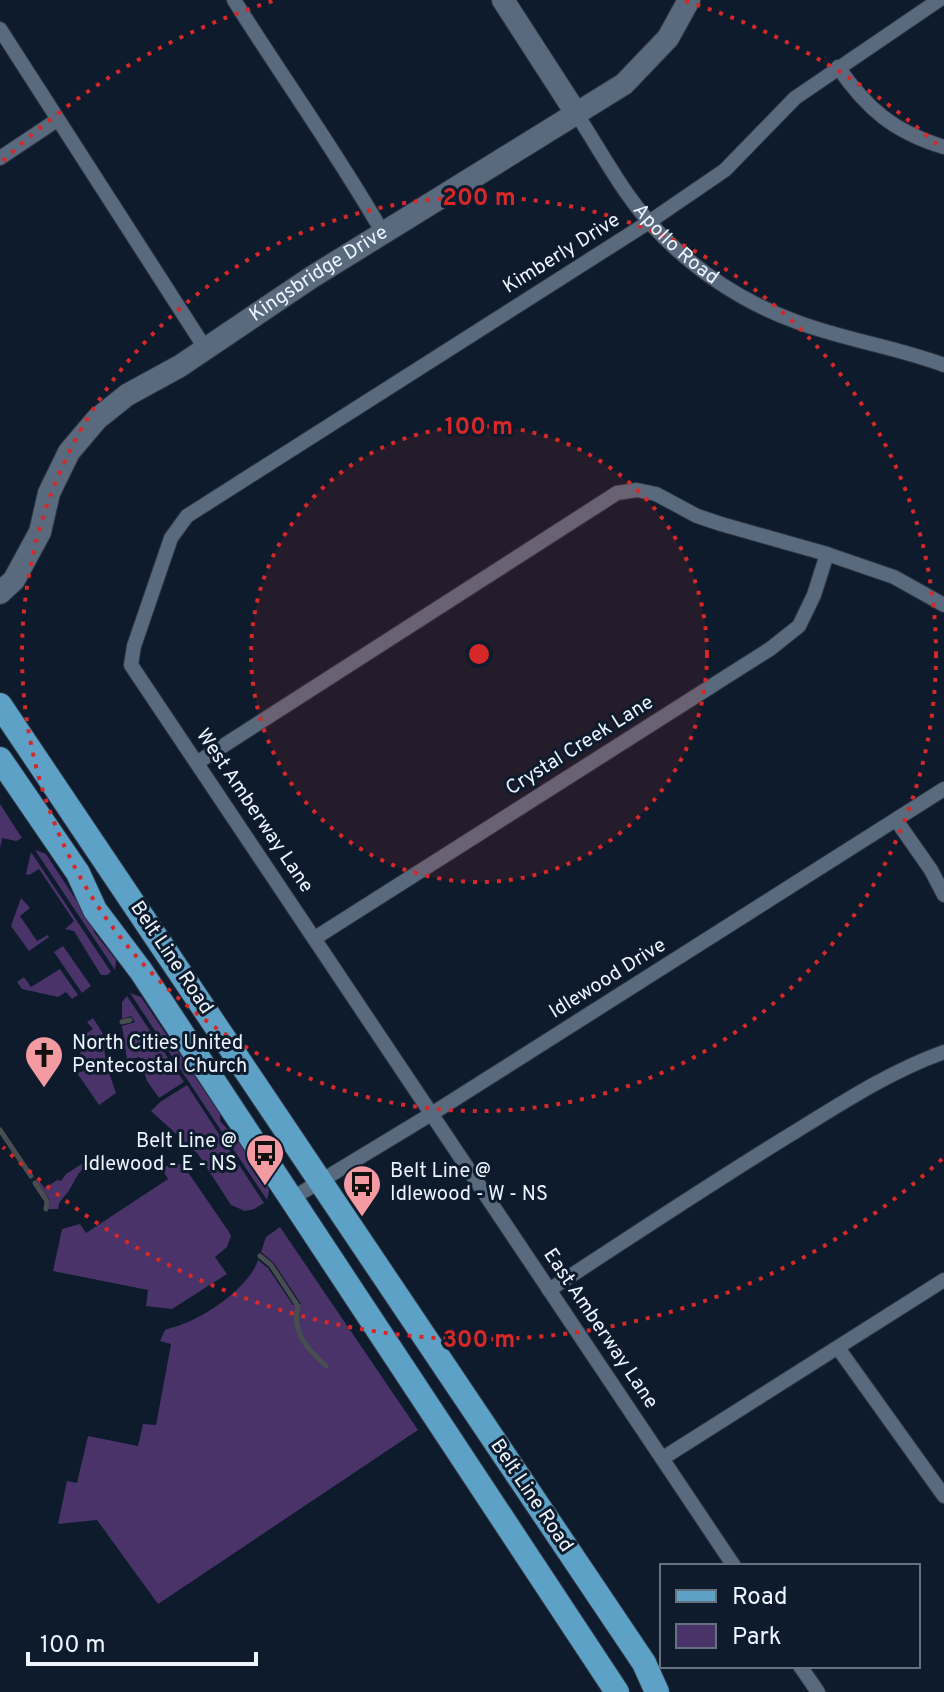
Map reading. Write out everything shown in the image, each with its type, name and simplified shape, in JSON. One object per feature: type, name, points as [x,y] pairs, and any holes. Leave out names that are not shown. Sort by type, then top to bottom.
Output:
[{"type":"main road","name":"Belt Line Road","points":[[0,705],[635,1650],[657,1692]]},
{"type":"main road","name":"Belt Line Road","points":[[0,759],[78,873],[95,910],[141,971],[617,1692]]},
{"type":"main road","points":[[141,971],[168,953]]},
{"type":"street","points":[[234,0],[280,75],[354,182],[383,233]]},
{"type":"street","name":"Apollo Road","points":[[503,0],[649,222],[703,271],[739,296],[769,311],[838,336],[916,354],[944,365]]},
{"type":"street","name":"Kingsbridge Drive","points":[[0,593],[14,580],[40,532],[49,493],[69,452],[97,419],[127,395],[180,366],[312,277],[624,84],[668,38],[689,0]]},
{"type":"street","name":"Kimberly Drive","points":[[187,516],[649,222],[725,170],[795,98],[939,0]]},
{"type":"street","points":[[0,29],[205,348]]},
{"type":"street","points":[[838,67],[858,97],[891,125],[944,147]]},
{"type":"street","points":[[0,158],[57,120]]},
{"type":"street","points":[[198,762],[617,493],[637,490],[656,494],[697,516],[894,577],[944,605]]},
{"type":"street","name":"West Amberway Lane","points":[[187,516],[171,538],[134,646],[131,665],[433,1113]]},
{"type":"street","name":"Crystal Creek Lane","points":[[315,938],[770,649],[799,626],[814,595],[827,554]]},
{"type":"street","name":"Idlewood Drive","points":[[291,1199],[433,1113],[944,789]]},
{"type":"street","points":[[896,820],[931,870],[944,895]]},
{"type":"street","points":[[549,1290],[765,1149],[869,1086],[915,1062],[944,1052]]},
{"type":"street","name":"East Amberway Lane","points":[[433,1113],[733,1564]]},
{"type":"street","points":[[663,1458],[944,1280]]},
{"type":"street","points":[[838,1348],[944,1496]]},
{"type":"street","points":[[801,1668],[818,1692]]},
{"type":"green space","points":[[0,804],[22,838],[16,841],[2,838],[0,848]]},
{"type":"green space","points":[[35,850],[46,854],[94,932],[116,960],[115,970]]},
{"type":"green space","points":[[31,852],[111,972],[107,975],[101,975],[74,931],[65,929],[74,921],[39,869],[26,874]]},
{"type":"green space","points":[[21,898],[30,908],[20,916],[37,941],[49,937],[29,951],[11,926]]},
{"type":"green space","points":[[63,946],[91,986],[82,993],[54,952]]},
{"type":"green space","points":[[60,969],[78,995],[72,999],[66,992],[58,997],[22,989],[17,982],[24,977],[31,987]]},
{"type":"green space","points":[[130,993],[141,997],[220,1114],[220,1121],[266,1183],[269,1191],[267,1200]]},
{"type":"green space","points":[[127,996],[184,1082],[159,1098],[147,1081],[139,1057],[127,1060],[122,1026],[135,1022],[131,1016],[122,1019],[122,1002]]},
{"type":"green space","points":[[93,1018],[102,1032],[106,1062],[77,1070],[84,1035],[93,1029],[87,1022]]},
{"type":"green space","points":[[106,1064],[116,1093],[99,1105],[77,1073]]},
{"type":"green space","points":[[187,1085],[264,1203],[254,1209],[245,1211],[231,1205],[198,1154],[151,1111]]},
{"type":"green space","points":[[91,1158],[93,1161],[80,1172],[58,1209],[48,1209],[50,1200],[37,1182],[45,1188],[57,1180],[61,1181],[66,1174]]},
{"type":"green space","points":[[173,1162],[183,1165],[231,1236],[227,1247],[215,1257],[227,1274],[172,1309],[146,1306],[148,1290],[53,1271],[62,1229],[80,1224],[86,1233],[168,1179],[162,1169]]},
{"type":"green space","points":[[280,1227],[418,1430],[158,1604],[97,1520],[58,1524],[67,1481],[77,1483],[88,1436],[138,1446],[143,1424],[156,1425],[171,1344],[160,1341],[165,1330],[216,1307],[246,1280],[258,1260],[268,1268],[293,1305],[301,1304],[274,1263],[261,1252],[266,1237]]},
{"type":"waterway","points":[[122,1022],[130,1020]]},
{"type":"waterway","points":[[0,1130],[31,1176]]},
{"type":"waterway","points":[[35,1183],[47,1201],[46,1209]]},
{"type":"waterway","points":[[260,1256],[271,1265],[298,1306],[299,1332],[307,1347],[326,1366]]},
{"type":"place","name":"North Cities United Pentecostal Church","points":[[44,1089]]},
{"type":"place","name":"Belt Line @ Idlewood - E - NS","points":[[265,1187]]},
{"type":"place","name":"Belt Line @ Idlewood - W - NS","points":[[362,1218]]}]
